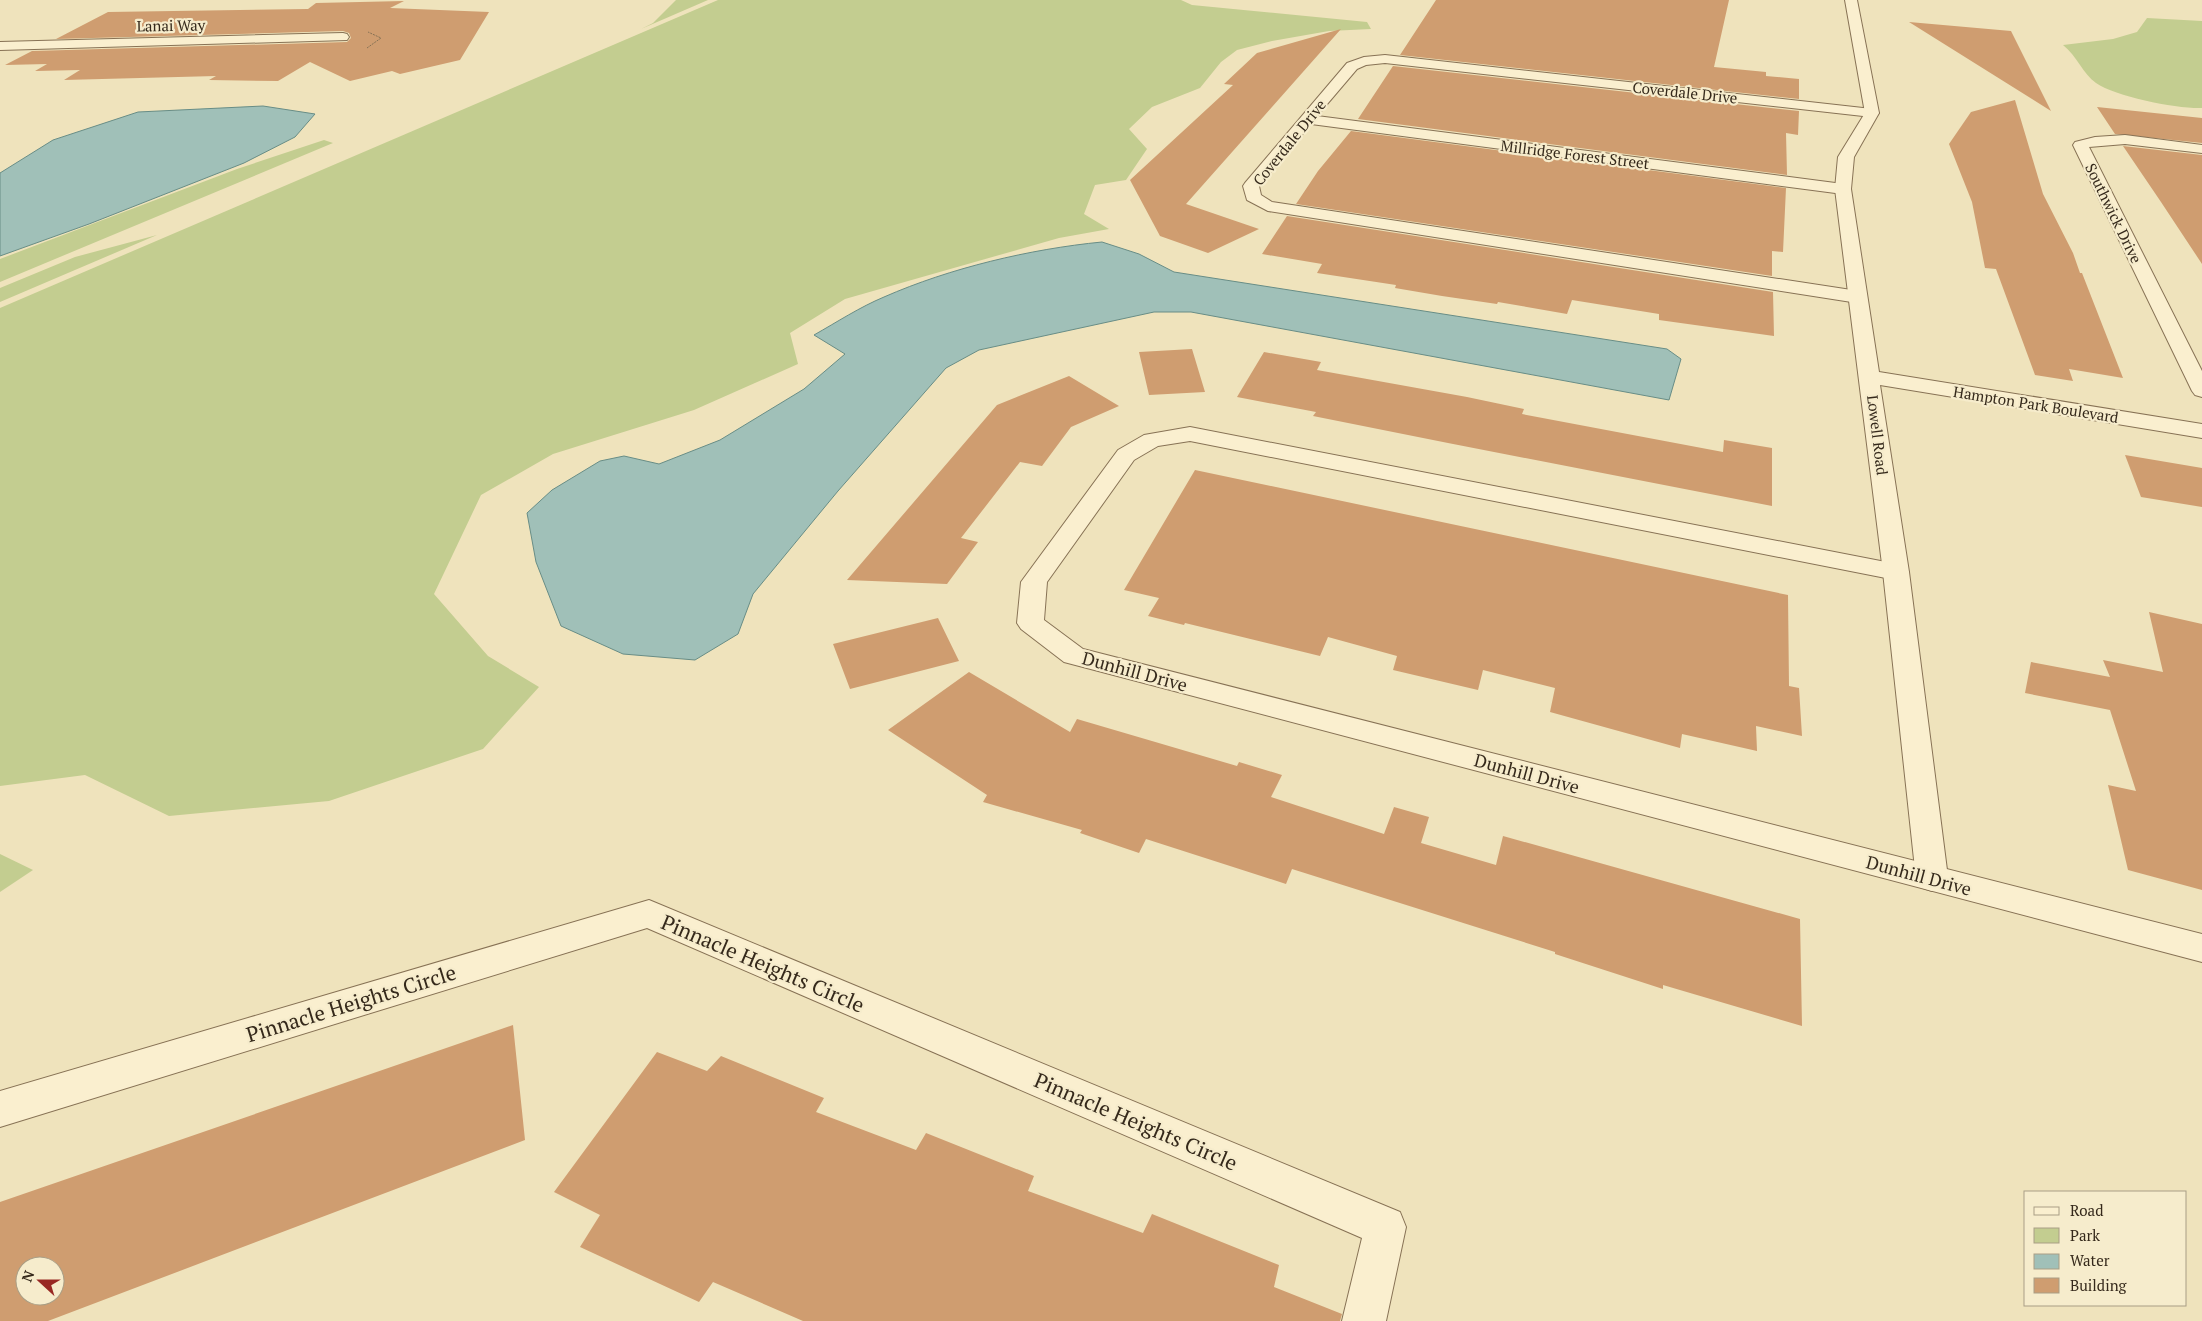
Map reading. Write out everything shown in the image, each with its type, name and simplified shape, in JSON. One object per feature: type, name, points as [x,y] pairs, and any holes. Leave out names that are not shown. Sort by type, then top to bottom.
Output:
[{"type":"street","points":[[1851,0],[1872,113]]},
{"type":"street","name":"Lanai Way","points":[[0,46],[343,37]]},
{"type":"street","name":"Coverdale Drive","points":[[1858,296],[1268,206],[1253,197],[1251,186],[1352,66],[1364,61],[1386,59],[1872,113]]},
{"type":"street","name":"Lowell Road","points":[[1872,113],[1846,158],[1843,189],[1896,572],[1932,878]]},
{"type":"street","name":"Millridge Forest Street","points":[[1306,120],[1843,189]]},
{"type":"street","name":"Southwick Drive","points":[[2202,148],[2124,140],[2095,140],[2080,145],[2202,391]]},
{"type":"street","name":"Hampton Park Boulevard","points":[[1870,377],[2202,431]]},
{"type":"street","name":"Dunhill Drive","points":[[1896,572],[1190,434],[1152,440],[1126,455],[1034,582],[1030,623],[1074,656],[2202,948]]},
{"type":"street","name":"Pinnacle Heights Circle","points":[[0,1109],[649,914],[1385,1227],[1364,1321]]},
{"type":"green space","points":[[676,0],[708,0],[641,29],[653,23]]},
{"type":"green space","points":[[718,0],[1181,0],[1192,5],[1367,22],[1371,29],[1329,31],[1272,41],[1237,50],[1221,62],[1200,88],[1152,107],[1129,129],[1147,149],[1126,180],[1095,185],[1084,214],[1109,229],[1059,238],[845,299],[790,333],[798,364],[694,410],[553,454],[481,495],[434,594],[488,656],[539,687],[483,749],[329,801],[169,816],[85,775],[0,786],[0,308]]},
{"type":"green space","points":[[2147,18],[2202,21],[2202,108],[2148,101],[2105,88],[2091,79],[2063,45],[2113,39],[2137,32]]},
{"type":"green space","points":[[324,140],[333,143],[0,282],[0,259],[237,169]]},
{"type":"green space","points":[[157,235],[0,302],[0,288],[75,257]]},
{"type":"green space","points":[[0,854],[33,870],[0,892]]},
{"type":"water","points":[[263,106],[315,114],[295,137],[244,163],[89,224],[0,256],[0,173],[53,140],[138,112]]},
{"type":"water","points":[[1102,242],[1139,254],[1174,272],[1667,349],[1681,359],[1669,400],[1191,312],[1154,312],[979,350],[946,368],[838,491],[753,594],[738,634],[695,660],[623,654],[561,626],[536,562],[527,513],[552,490],[600,461],[624,456],[659,464],[720,440],[804,389],[845,354],[814,335],[875,301],[936,277],[991,261],[1047,249]]},
{"type":"building","points":[[1436,0],[1729,0],[1714,67],[1766,72],[1766,76],[1799,79],[1799,99],[1400,55]]},
{"type":"building","points":[[404,1],[390,8],[489,12],[460,60],[400,74],[392,71],[350,81],[310,62],[278,81],[209,80],[216,76],[64,80],[80,70],[35,71],[47,64],[5,65],[32,51],[347,42],[351,38],[349,33],[343,31],[56,39],[108,12],[308,9],[316,3]]},
{"type":"building","points":[[1909,22],[2011,31],[2051,111]]},
{"type":"building","points":[[1341,29],[1186,204],[1259,229],[1208,253],[1160,236],[1130,180],[1233,85],[1224,84],[1257,53]]},
{"type":"building","points":[[1393,66],[1799,111],[1798,135],[1786,133],[1787,175],[1358,119]]},
{"type":"building","points":[[2015,100],[2043,194],[2073,253],[2080,273],[2082,273],[2123,378],[2069,369],[2073,381],[2035,375],[1996,269],[1985,268],[1972,202],[1949,144],[1971,112]]},
{"type":"building","points":[[2097,107],[2202,118],[2202,143],[2115,134]]},
{"type":"building","points":[[1351,131],[1786,188],[1783,252],[1772,251],[1772,276],[1296,204],[1318,171]]},
{"type":"building","points":[[2123,146],[2202,155],[2202,264],[2161,202]]},
{"type":"building","points":[[1287,216],[1773,292],[1774,336],[1659,320],[1659,314],[1572,300],[1567,314],[1498,302],[1497,304],[1442,296],[1395,288],[1396,285],[1317,273],[1322,264],[1262,254]]},
{"type":"building","points":[[1192,349],[1205,392],[1149,395],[1139,352]]},
{"type":"building","points":[[1264,352],[1321,362],[1317,370],[1467,397],[1524,409],[1522,414],[1723,452],[1724,440],[1772,448],[1772,506],[1313,416],[1316,412],[1237,397]]},
{"type":"building","points":[[1069,376],[1119,406],[1071,427],[1042,466],[1020,462],[961,538],[978,542],[947,584],[847,580],[997,405]]},
{"type":"building","points":[[2125,455],[2202,468],[2202,507],[2141,497]]},
{"type":"building","points":[[1195,470],[1788,595],[1789,686],[1799,688],[1802,736],[1756,726],[1757,751],[1682,734],[1680,748],[1550,712],[1555,688],[1483,670],[1478,690],[1393,670],[1397,656],[1328,637],[1320,656],[1185,623],[1184,625],[1148,616],[1159,598],[1124,590]]},
{"type":"building","points":[[2149,612],[2202,624],[2202,890],[2128,870],[2108,785],[2136,791],[2110,710],[2025,693],[2031,662],[2110,677],[2103,660],[2163,672]]},
{"type":"building","points":[[938,618],[959,661],[850,689],[833,644]]},
{"type":"building","points":[[969,672],[1070,732],[1077,719],[1237,766],[1239,762],[1282,775],[1271,797],[1384,834],[1394,807],[1429,817],[1421,843],[1496,865],[1503,836],[1800,919],[1802,1026],[1663,985],[1663,989],[1555,954],[1555,952],[1292,869],[1286,884],[1146,839],[1139,853],[1080,833],[1082,830],[983,802],[987,795],[888,730]]},
{"type":"building","points":[[513,1025],[525,1140],[48,1321],[0,1321],[0,1202]]},
{"type":"building","points":[[657,1052],[707,1071],[721,1056],[824,1098],[816,1112],[916,1150],[926,1133],[1034,1176],[1028,1191],[1143,1233],[1152,1214],[1279,1265],[1274,1287],[1342,1314],[1340,1321],[803,1321],[713,1282],[699,1302],[580,1247],[600,1215],[554,1192]]}]
